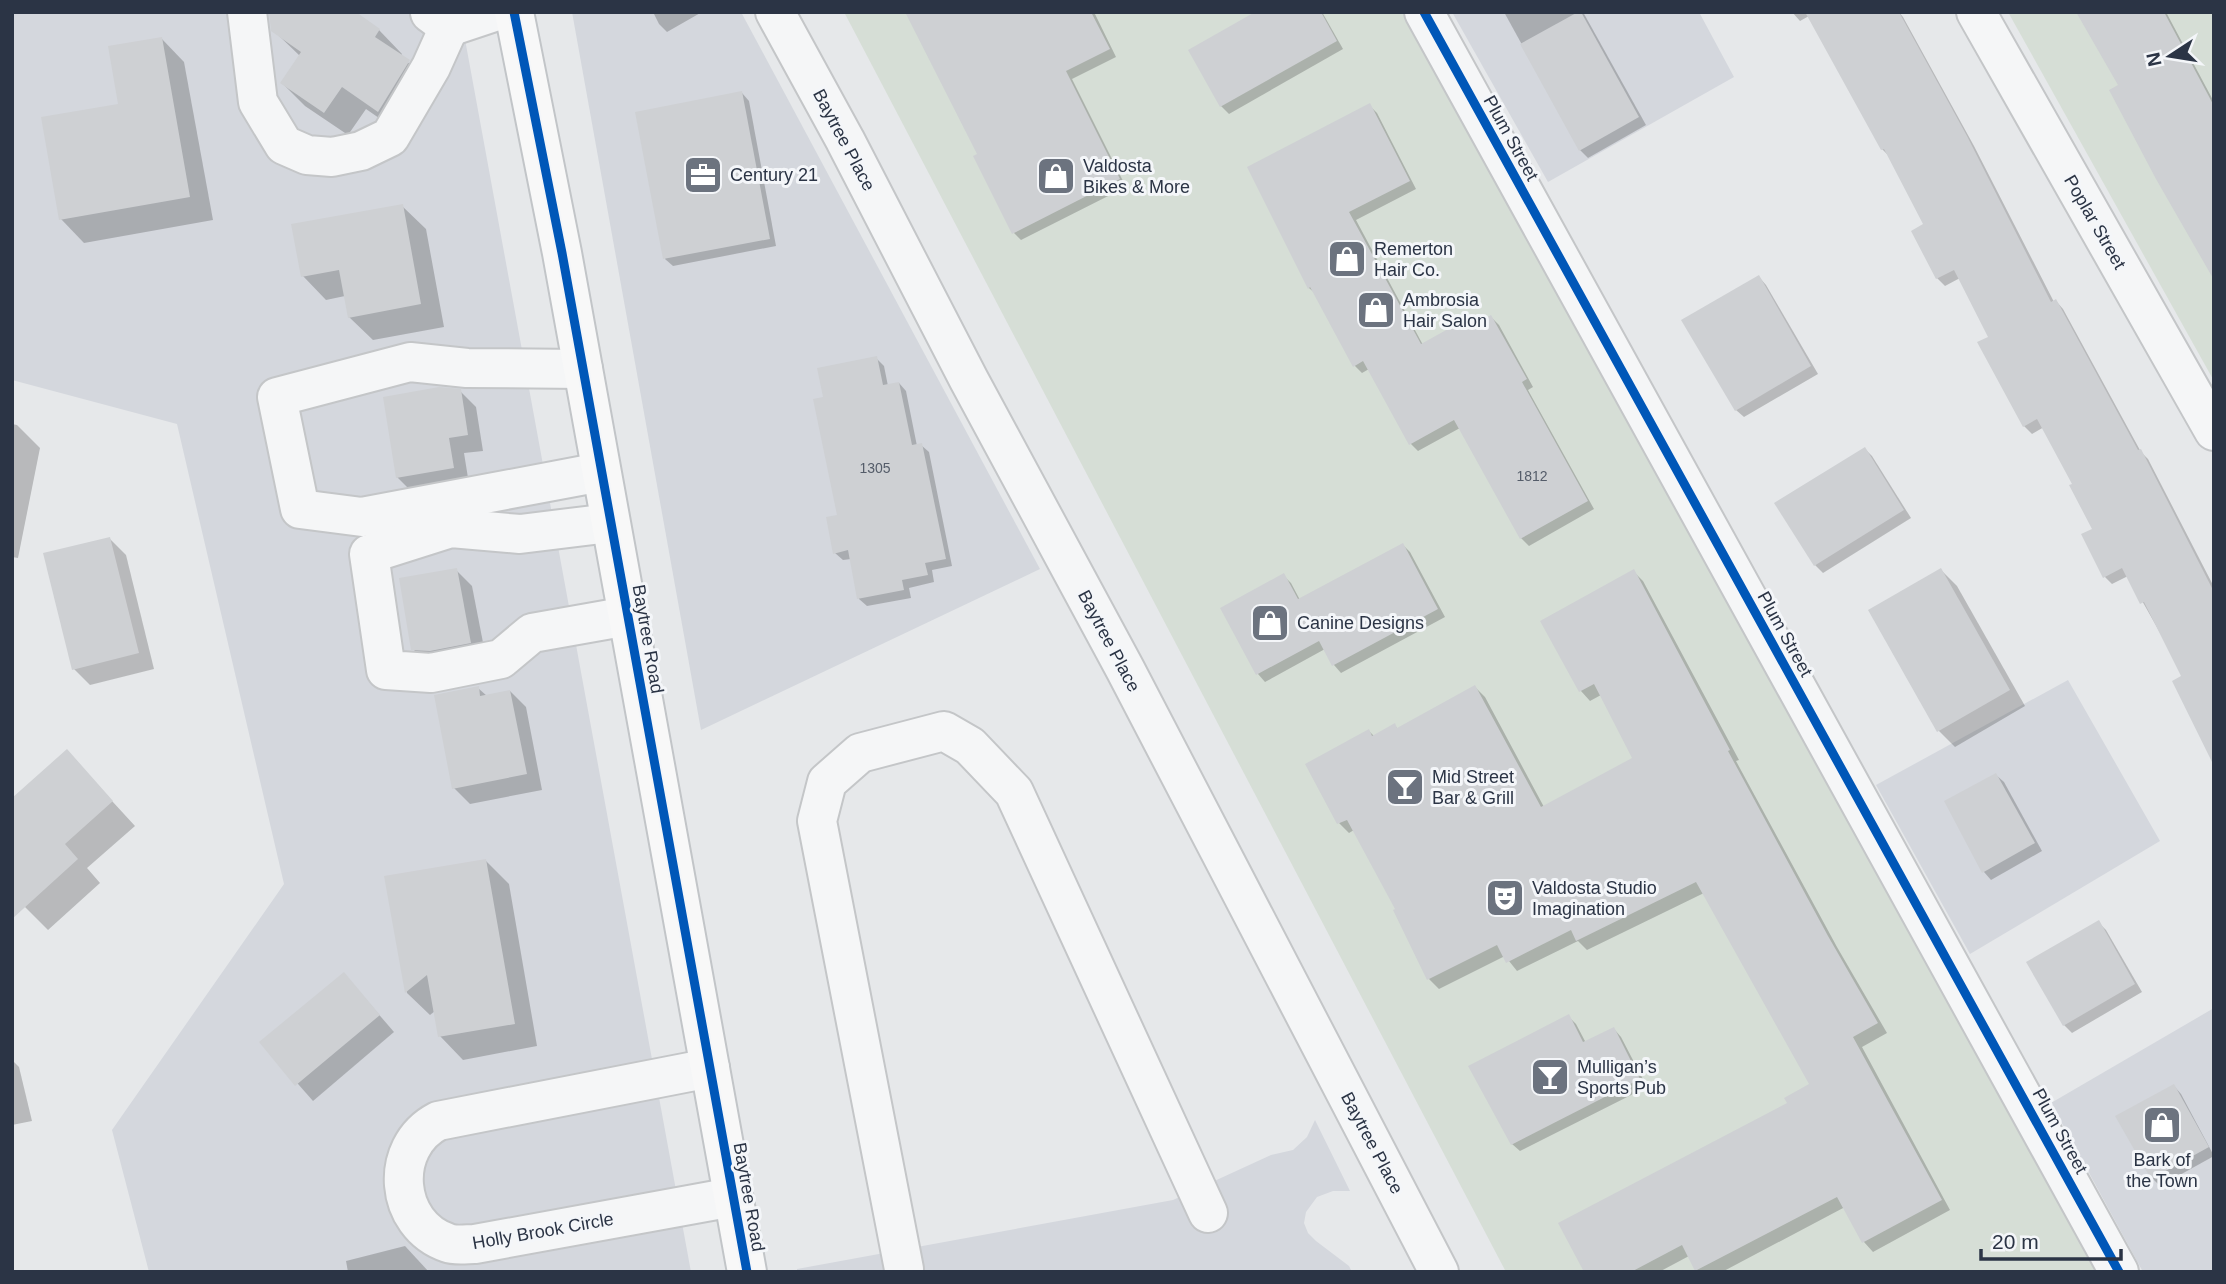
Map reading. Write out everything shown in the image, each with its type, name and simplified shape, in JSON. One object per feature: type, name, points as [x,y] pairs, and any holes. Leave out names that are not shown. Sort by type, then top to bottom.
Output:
[{"type":"main road","name":"Baytree Road","points":[[514,12],[583,369],[747,1272]]},
{"type":"street","points":[[247,12],[258,102],[284,145],[307,155],[332,158],[361,151],[390,137],[431,67],[439,20],[494,12]]},
{"type":"street","name":"Baytree Place","points":[[775,12],[968,380],[1131,681],[1439,1272]]},
{"type":"street","name":"Plum Street","points":[[1424,12],[2119,1272]]},
{"type":"street","name":"Poplar Street","points":[[1976,12],[2214,431]]},
{"type":"street","points":[[583,369],[467,369],[410,362],[277,397],[300,509],[362,517],[601,472]]},
{"type":"street","points":[[362,517],[386,670],[431,673],[501,659],[532,633],[628,615]]},
{"type":"street","points":[[369,554],[451,528],[520,534],[611,523]]},
{"type":"street","points":[[904,1269],[817,821],[827,782],[860,753],[944,731],[970,746],[1014,792],[1208,1213]]},
{"type":"street","name":"Holly Brook Circle","points":[[710,1068],[438,1121],[425,1128],[410,1147],[402,1178],[416,1221],[430,1234],[450,1244],[475,1244],[733,1197]]},
{"type":"shaded area","points":[[12,12],[460,12],[691,1272],[149,1272],[112,1130],[284,884],[177,424],[12,380]]},
{"type":"shaded area","points":[[572,12],[741,12],[1040,569],[701,730]]},
{"type":"shaded area","points":[[844,12],[1402,12],[2097,1272],[1506,1272]]},
{"type":"shaded area","points":[[1452,12],[1699,12],[1734,77],[1548,182]]},
{"type":"shaded area","points":[[2008,12],[2214,12],[2214,381]]},
{"type":"shaded area","points":[[2068,680],[2160,841],[1970,954],[1876,785]]},
{"type":"shaded area","points":[[2214,1008],[2214,1272],[2143,1272],[2051,1103]]},
{"type":"shaded area","points":[[1315,1120],[1350,1191],[1333,1191],[1317,1197],[1306,1212],[1304,1223],[1308,1233],[1349,1266],[1352,1272],[797,1272],[797,1269],[1173,1200],[1271,1155],[1293,1150],[1307,1137]]},
{"type":"building","points":[[269,12],[356,12],[380,29],[375,37],[410,60],[378,112],[342,87],[324,113],[280,83],[301,52],[271,31]]},
{"type":"building","points":[[905,12],[1091,12],[1110,49],[1066,71],[1120,179],[1012,234],[973,156],[977,154]]},
{"type":"building","points":[[1255,12],[1321,12],[1337,41],[1220,107],[1188,50]]},
{"type":"building","points":[[1581,12],[1639,117],[1579,151],[1520,44]]},
{"type":"building","points":[[1805,12],[1899,12],[1967,136],[2051,302],[2056,299],[2138,450],[2141,449],[2214,592],[2214,766],[2172,681],[2181,676],[2144,602],[2140,604],[2122,568],[2103,578],[2081,534],[2092,529],[2069,485],[2072,484],[2037,419],[2023,427],[1977,342],[1988,337],[1954,270],[1936,279],[1911,231],[1923,224],[1884,149],[1881,150]]},
{"type":"building","points":[[2076,12],[2164,12],[2214,106],[2214,280],[2109,90],[2118,85]]},
{"type":"building","points":[[162,37],[190,197],[59,220],[41,117],[118,104],[108,46]]},
{"type":"building","name":"Century 21","points":[[742,91],[770,239],[663,259],[635,112]]},
{"type":"building","points":[[1370,103],[1410,181],[1349,212],[1421,344],[1466,319],[1471,327],[1491,315],[1527,379],[1522,382],[1588,501],[1520,539],[1454,420],[1409,445],[1363,361],[1353,367],[1310,287],[1308,289],[1247,167]]},
{"type":"building","points":[[403,204],[421,304],[348,318],[339,270],[301,277],[291,224]]},
{"type":"building","points":[[1759,275],[1811,366],[1735,411],[1681,320]]},
{"type":"building","points":[[877,356],[883,385],[899,382],[912,445],[922,443],[946,559],[925,563],[928,575],[902,580],[904,590],[857,599],[848,550],[833,554],[826,517],[837,515],[813,399],[823,397],[817,368]]},
{"type":"building","points":[[439,387],[461,389],[468,435],[449,438],[454,468],[396,478],[383,397]]},
{"type":"building","points":[[1865,447],[1904,510],[1814,566],[1774,503]]},
{"type":"building","points":[[110,537],[139,653],[72,670],[43,553]]},
{"type":"building","points":[[1403,543],[1438,609],[1332,666],[1319,641],[1256,675],[1220,608],[1284,573],[1298,599]]},
{"type":"building","points":[[457,568],[471,643],[430,651],[411,650],[399,578]]},
{"type":"building","points":[[1941,568],[2010,690],[1937,732],[1868,610]]},
{"type":"building","points":[[1634,569],[1730,750],[1728,751],[1878,1023],[1853,1037],[1942,1200],[1862,1243],[1837,1197],[1695,1271],[1682,1245],[1631,1272],[1584,1272],[1558,1223],[1787,1103],[1784,1098],[1809,1084],[1696,882],[1576,941],[1571,930],[1506,963],[1497,945],[1427,980],[1393,910],[1395,909],[1347,820],[1337,824],[1305,764],[1369,729],[1372,736],[1395,723],[1397,728],[1475,685],[1541,807],[1632,758],[1594,684],[1579,692],[1540,621]]},
{"type":"building","points":[[479,686],[480,696],[510,690],[527,774],[452,789],[434,695]]},
{"type":"building","points":[[67,749],[113,801],[65,844],[78,859],[12,919],[12,798]]},
{"type":"building","points":[[1996,773],[2035,843],[1982,873],[1944,801]]},
{"type":"building","points":[[486,859],[515,1024],[438,1037],[427,975],[405,993],[384,876]]},
{"type":"building","points":[[2099,920],[2135,984],[2063,1026],[2026,962]]},
{"type":"building","points":[[344,972],[380,1015],[295,1086],[259,1042]]},
{"type":"building","points":[[1569,1014],[1583,1042],[1614,1027],[1640,1079],[1511,1145],[1468,1066]]},
{"type":"building","points":[[2174,1084],[2209,1147],[2151,1179],[2115,1116]]},
{"type":"cycle path","points":[[514,12],[562,253],[747,1272]]},
{"type":"cycle path","points":[[1424,12],[2119,1272]]},
{"type":"place","name":"Century 21","points":[[703,175]]},
{"type":"place","name":"Valdosta Bikes & More","points":[[1056,176]]},
{"type":"place","name":"Remerton Hair Co.","points":[[1347,259]]},
{"type":"place","name":"Ambrosia Hair Salon","points":[[1376,310]]},
{"type":"place","name":"Canine Designs","points":[[1270,623]]},
{"type":"place","name":"Mid Street Bar & Grill","points":[[1405,787]]},
{"type":"place","name":"Valdosta Studio Imagination","points":[[1505,898]]},
{"type":"place","name":"Mulligan’s Sports Pub","points":[[1550,1077]]},
{"type":"place","name":"Bark of the Town","points":[[2162,1125]]}]
